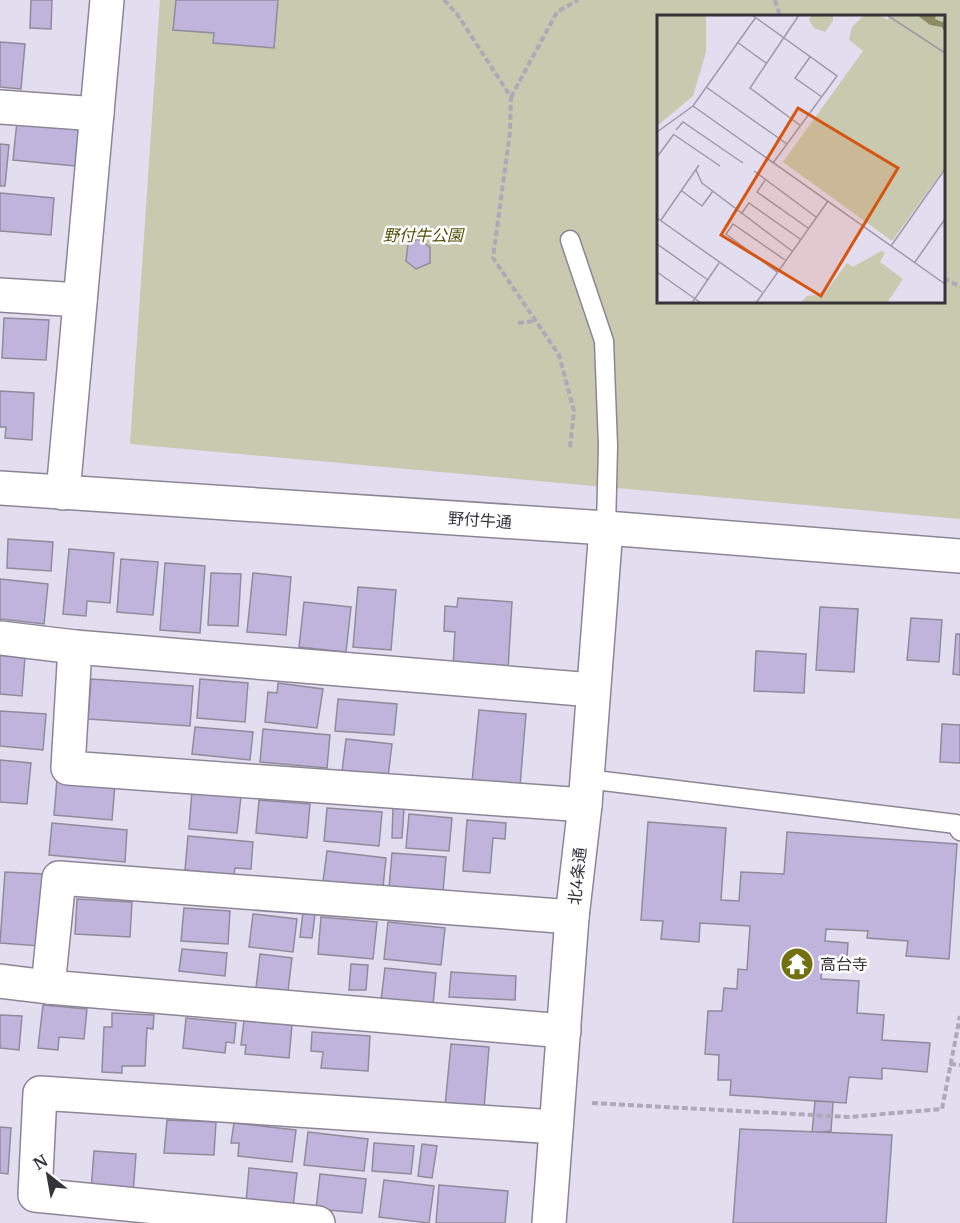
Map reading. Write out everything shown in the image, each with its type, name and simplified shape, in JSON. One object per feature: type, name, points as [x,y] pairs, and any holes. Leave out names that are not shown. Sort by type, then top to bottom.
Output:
[{"type":"street","points":[[63,493],[107,0]]},
{"type":"street","points":[[0,107],[97,114]]},
{"type":"street","points":[[0,295],[80,300]]},
{"type":"street","name":"野付牛通","points":[[0,488],[606,528],[960,556]]},
{"type":"street","name":"北4条通","points":[[549,1223],[572,917],[586,792],[606,528]]},
{"type":"street","points":[[0,638],[75,647],[592,690]]},
{"type":"street","points":[[75,647],[68,768],[586,792]]},
{"type":"street","points":[[48,987],[59,878],[572,917]]},
{"type":"street","points":[[0,981],[564,1031]]},
{"type":"street","points":[[318,1223],[35,1195],[40,1092],[556,1127]]},
{"type":"lane","points":[[570,240],[604,341],[608,446],[606,528]]},
{"type":"lane","points":[[586,792],[956,824],[960,831]]},
{"type":"path","points":[[444,0],[457,14],[512,97]]},
{"type":"path","points":[[570,448],[574,411],[559,355],[493,258],[510,132],[512,97],[557,12],[578,0]]},
{"type":"path","points":[[775,0],[780,15]]},
{"type":"path","points":[[945,279],[960,287]]},
{"type":"path","points":[[518,323],[537,321]]},
{"type":"path","points":[[592,1103],[849,1117],[942,1109],[960,1016]]},
{"type":"path","points":[[950,1064],[960,1065]]},
{"type":"green space","name":"野付牛公園","points":[[160,0],[960,0],[960,519],[130,444]]},
{"type":"building","points":[[31,0],[52,0],[51,29],[30,28]]},
{"type":"building","points":[[176,0],[278,0],[274,48],[213,43],[214,33],[173,30]]},
{"type":"building","points":[[0,42],[25,44],[21,89],[0,87]]},
{"type":"building","points":[[17,121],[79,127],[75,166],[13,160]]},
{"type":"building","points":[[0,144],[9,145],[5,186],[0,186]]},
{"type":"building","points":[[0,193],[54,198],[51,235],[0,231]]},
{"type":"building","points":[[418,239],[430,247],[430,263],[416,269],[406,261],[408,244]]},
{"type":"building","points":[[4,318],[49,320],[46,360],[2,358]]},
{"type":"building","points":[[0,391],[34,393],[32,440],[5,438],[6,427],[0,427]]},
{"type":"building","points":[[8,539],[53,542],[51,571],[7,568]]},
{"type":"building","points":[[69,549],[114,553],[110,603],[87,601],[86,616],[63,614]]},
{"type":"building","points":[[121,559],[158,562],[153,615],[117,612]]},
{"type":"building","points":[[165,563],[205,566],[200,633],[160,630]]},
{"type":"building","points":[[211,573],[241,574],[238,626],[208,625]]},
{"type":"building","points":[[253,573],[291,577],[286,635],[247,632]]},
{"type":"building","points":[[0,579],[48,584],[44,624],[0,619]]},
{"type":"building","points":[[358,587],[396,590],[391,650],[353,647]]},
{"type":"building","points":[[458,598],[512,602],[508,670],[453,666],[455,632],[444,631],[445,606],[457,607]]},
{"type":"building","points":[[304,602],[351,607],[346,652],[299,647]]},
{"type":"building","points":[[820,607],[858,609],[854,672],[816,670]]},
{"type":"building","points":[[911,618],[942,620],[939,662],[907,660]]},
{"type":"building","points":[[956,634],[960,634],[960,675],[953,674]]},
{"type":"building","points":[[756,651],[806,654],[804,693],[754,691]]},
{"type":"building","points":[[0,654],[25,656],[22,696],[0,694]]},
{"type":"building","points":[[91,679],[193,686],[190,726],[88,719]]},
{"type":"building","points":[[200,679],[248,683],[245,722],[197,718]]},
{"type":"building","points":[[278,683],[323,689],[317,728],[265,722],[268,692],[277,693]]},
{"type":"building","points":[[338,699],[397,704],[394,735],[335,731]]},
{"type":"building","points":[[479,710],[526,714],[520,786],[472,782]]},
{"type":"building","points":[[0,711],[46,714],[43,750],[0,746]]},
{"type":"building","points":[[942,724],[960,725],[960,763],[940,762]]},
{"type":"building","points":[[195,727],[253,732],[250,760],[192,754]]},
{"type":"building","points":[[263,729],[330,735],[327,768],[260,762]]},
{"type":"building","points":[[346,739],[392,744],[388,777],[342,772]]},
{"type":"building","points":[[0,760],[31,763],[27,804],[0,802]]},
{"type":"building","points":[[57,779],[115,784],[112,820],[54,815]]},
{"type":"building","points":[[192,791],[241,796],[237,833],[189,829]]},
{"type":"building","points":[[259,800],[310,804],[307,838],[256,833]]},
{"type":"building","points":[[327,808],[382,812],[379,846],[324,841]]},
{"type":"building","points":[[393,808],[404,809],[402,838],[392,838]]},
{"type":"building","points":[[409,814],[452,818],[449,851],[406,848]]},
{"type":"building","points":[[467,820],[506,823],[505,839],[493,838],[490,873],[463,871]]},
{"type":"building","name":"高台寺","points":[[648,822],[726,828],[721,900],[739,901],[741,872],[784,874],[787,832],[957,844],[949,959],[906,956],[908,941],[867,938],[868,931],[826,929],[825,941],[848,943],[846,972],[822,970],[821,979],[859,981],[857,1013],[884,1015],[882,1040],[930,1043],[927,1072],[882,1068],[882,1079],[849,1077],[846,1103],[730,1095],[731,1080],[718,1080],[719,1055],[705,1054],[708,1011],[722,1011],[724,988],[737,989],[738,969],[747,970],[750,926],[700,923],[699,942],[661,939],[663,921],[641,920]]},
{"type":"building","points":[[52,823],[127,830],[125,862],[49,855]]},
{"type":"building","points":[[188,836],[253,842],[251,869],[235,868],[234,875],[185,870]]},
{"type":"building","points":[[327,851],[386,858],[383,887],[323,881]]},
{"type":"building","points":[[392,853],[446,857],[443,892],[389,888]]},
{"type":"building","points":[[5,872],[45,874],[40,946],[0,943]]},
{"type":"building","points":[[77,899],[132,902],[130,937],[75,934]]},
{"type":"building","points":[[184,908],[230,911],[228,944],[181,941]]},
{"type":"building","points":[[303,912],[315,914],[312,938],[300,937]]},
{"type":"building","points":[[253,914],[297,919],[293,952],[249,947]]},
{"type":"building","points":[[321,917],[377,922],[373,959],[318,954]]},
{"type":"building","points":[[388,922],[445,928],[441,965],[384,959]]},
{"type":"building","points":[[182,949],[227,953],[225,976],[179,971]]},
{"type":"building","points":[[260,954],[292,958],[288,991],[256,988]]},
{"type":"building","points":[[351,964],[368,965],[366,990],[349,990]]},
{"type":"building","points":[[385,968],[436,973],[433,1005],[381,1000]]},
{"type":"building","points":[[451,972],[516,976],[515,1000],[449,997]]},
{"type":"building","points":[[43,1005],[87,1009],[84,1039],[59,1037],[58,1050],[38,1048]]},
{"type":"building","points":[[112,1013],[154,1015],[153,1029],[147,1028],[145,1066],[122,1066],[122,1073],[102,1072],[104,1027],[112,1027]]},
{"type":"building","points":[[0,1015],[22,1016],[19,1050],[0,1048]]},
{"type":"building","points":[[186,1018],[236,1023],[234,1043],[226,1042],[225,1053],[183,1048]]},
{"type":"building","points":[[244,1021],[292,1025],[289,1058],[245,1054],[246,1045],[241,1045]]},
{"type":"building","points":[[312,1032],[370,1036],[368,1071],[321,1068],[323,1052],[311,1051]]},
{"type":"building","points":[[451,1044],[489,1047],[484,1109],[445,1106]]},
{"type":"building","points":[[815,1101],[833,1102],[831,1131],[812,1133]]},
{"type":"building","points":[[167,1120],[216,1122],[214,1155],[164,1153]]},
{"type":"building","points":[[234,1123],[296,1130],[292,1162],[238,1156],[239,1143],[231,1143]]},
{"type":"building","points":[[0,1127],[11,1128],[8,1174],[0,1173]]},
{"type":"building","points":[[740,1129],[892,1135],[886,1223],[733,1223]]},
{"type":"building","points":[[308,1132],[368,1139],[364,1171],[304,1165]]},
{"type":"building","points":[[374,1143],[414,1146],[411,1174],[372,1171]]},
{"type":"building","points":[[422,1144],[437,1146],[432,1178],[418,1176]]},
{"type":"building","points":[[94,1151],[136,1154],[133,1194],[91,1191]]},
{"type":"building","points":[[249,1168],[297,1173],[293,1207],[246,1203]]},
{"type":"building","points":[[320,1174],[366,1179],[362,1213],[316,1209]]},
{"type":"building","points":[[384,1180],[434,1186],[429,1223],[379,1217]]},
{"type":"building","points":[[439,1185],[508,1191],[505,1223],[436,1223]]},
{"type":"place","name":"高台寺","points":[[797,964]]}]
